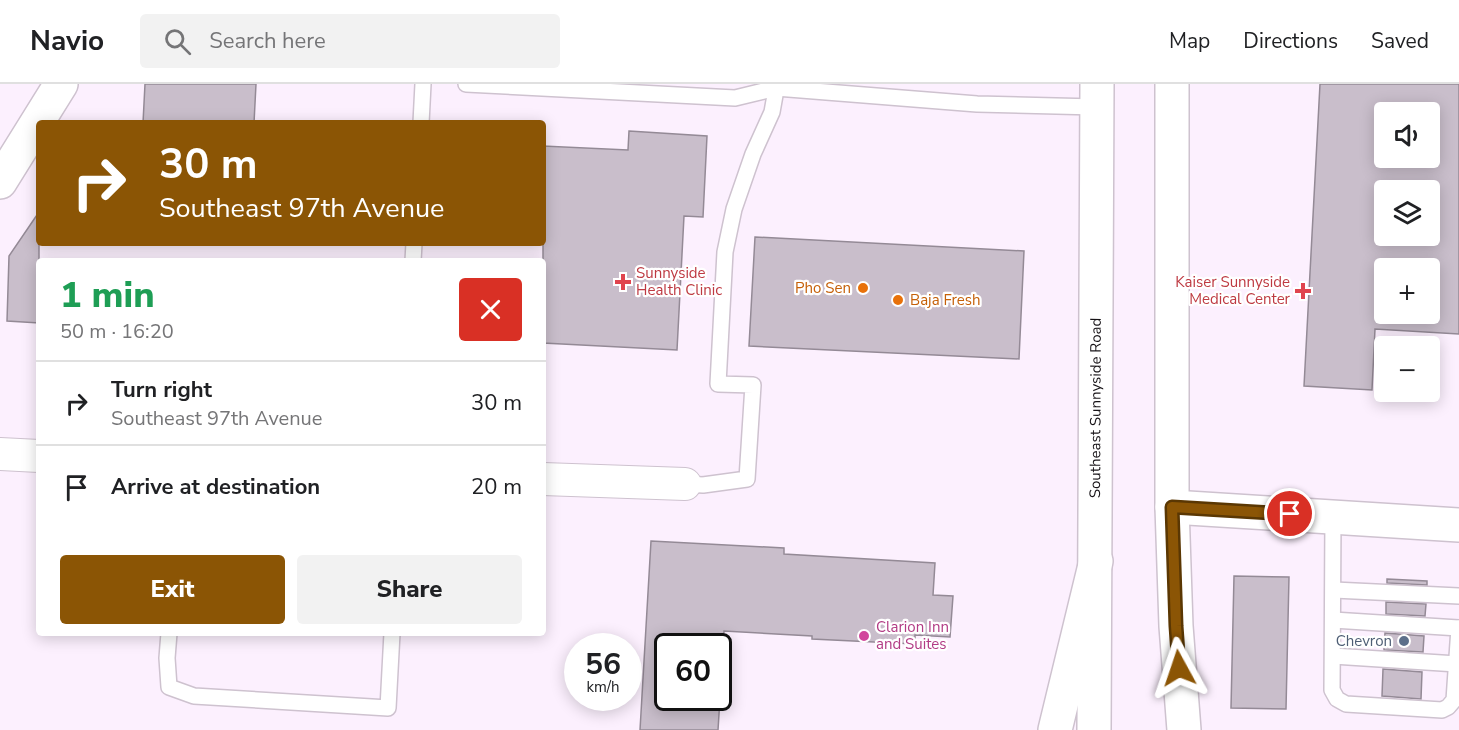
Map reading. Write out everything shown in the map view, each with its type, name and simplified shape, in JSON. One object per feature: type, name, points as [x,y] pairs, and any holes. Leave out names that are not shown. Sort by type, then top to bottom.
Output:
[{"type":"main road","points":[[39,120],[61,84]]},
{"type":"main road","points":[[1172,84],[1172,507],[1176,626],[1184,730]]},
{"type":"main road","name":"Southeast Sunnyside Road","points":[[1094,730],[1097,96]]},
{"type":"main road","points":[[0,182],[36,124]]},
{"type":"main road","points":[[1172,507],[1459,525]]},
{"type":"main road","points":[[1055,730],[1096,561]]},
{"type":"street","points":[[0,454],[36,456]]},
{"type":"street","points":[[546,479],[685,483]]},
{"type":"lane","points":[[421,120],[423,84]]},
{"type":"lane","points":[[466,84],[735,98],[776,86],[977,104],[1097,96]]},
{"type":"lane","points":[[685,483],[703,485],[747,479],[753,385],[718,384],[725,252],[734,208],[753,154],[772,112],[776,86]]},
{"type":"lane","points":[[1333,517],[1332,690],[1337,699],[1346,704],[1442,710],[1454,700],[1459,628],[1333,620]]},
{"type":"lane","points":[[1334,590],[1459,596]]},
{"type":"lane","points":[[169,636],[167,658],[170,687],[194,696],[388,708],[392,636]]},
{"type":"lane","points":[[1333,656],[1456,664]]},
{"type":"building","points":[[145,84],[256,84],[254,120],[143,120]]},
{"type":"building","points":[[1320,84],[1459,84],[1459,334],[1375,329],[1372,390],[1304,386]]},
{"type":"building","points":[[629,131],[707,136],[703,217],[684,216],[677,350],[546,343],[546,258],[543,258],[543,246],[546,246],[546,146],[628,150]]},
{"type":"building","points":[[36,216],[36,246],[39,246],[39,258],[36,258],[36,323],[7,321],[9,256]]},
{"type":"building","points":[[755,237],[1024,251],[1019,359],[749,346]]},
{"type":"building","name":"Clarion Inn and Suites","points":[[651,541],[784,548],[784,554],[935,563],[933,595],[953,596],[950,637],[915,635],[915,644],[812,639],[812,636],[724,631],[724,633],[654,633],[654,711],[719,711],[718,730],[640,730]]},
{"type":"building","points":[[1234,576],[1289,577],[1286,709],[1231,708]]},
{"type":"building","points":[[1387,579],[1427,581],[1427,585],[1387,583]]},
{"type":"building","points":[[1386,602],[1426,604],[1425,616],[1386,614]]},
{"type":"building","points":[[1385,633],[1424,636],[1423,652],[1384,650]]},
{"type":"building","points":[[1383,669],[1422,672],[1421,699],[1382,696]]},
{"type":"place","name":"Sunnyside Health Clinic","points":[[623,282]]},
{"type":"place","name":"Pho Sen","points":[[863,288]]},
{"type":"place","name":"Kaiser Sunnyside Medical Center","points":[[1303,291]]},
{"type":"place","name":"Baja Fresh","points":[[898,300]]},
{"type":"place","name":"Clarion Inn and Suites","points":[[864,636]]},
{"type":"place","name":"Chevron","points":[[1404,641]]},
{"type":"route","points":[[1179,668],[1172,507],[1290,514]]}]
